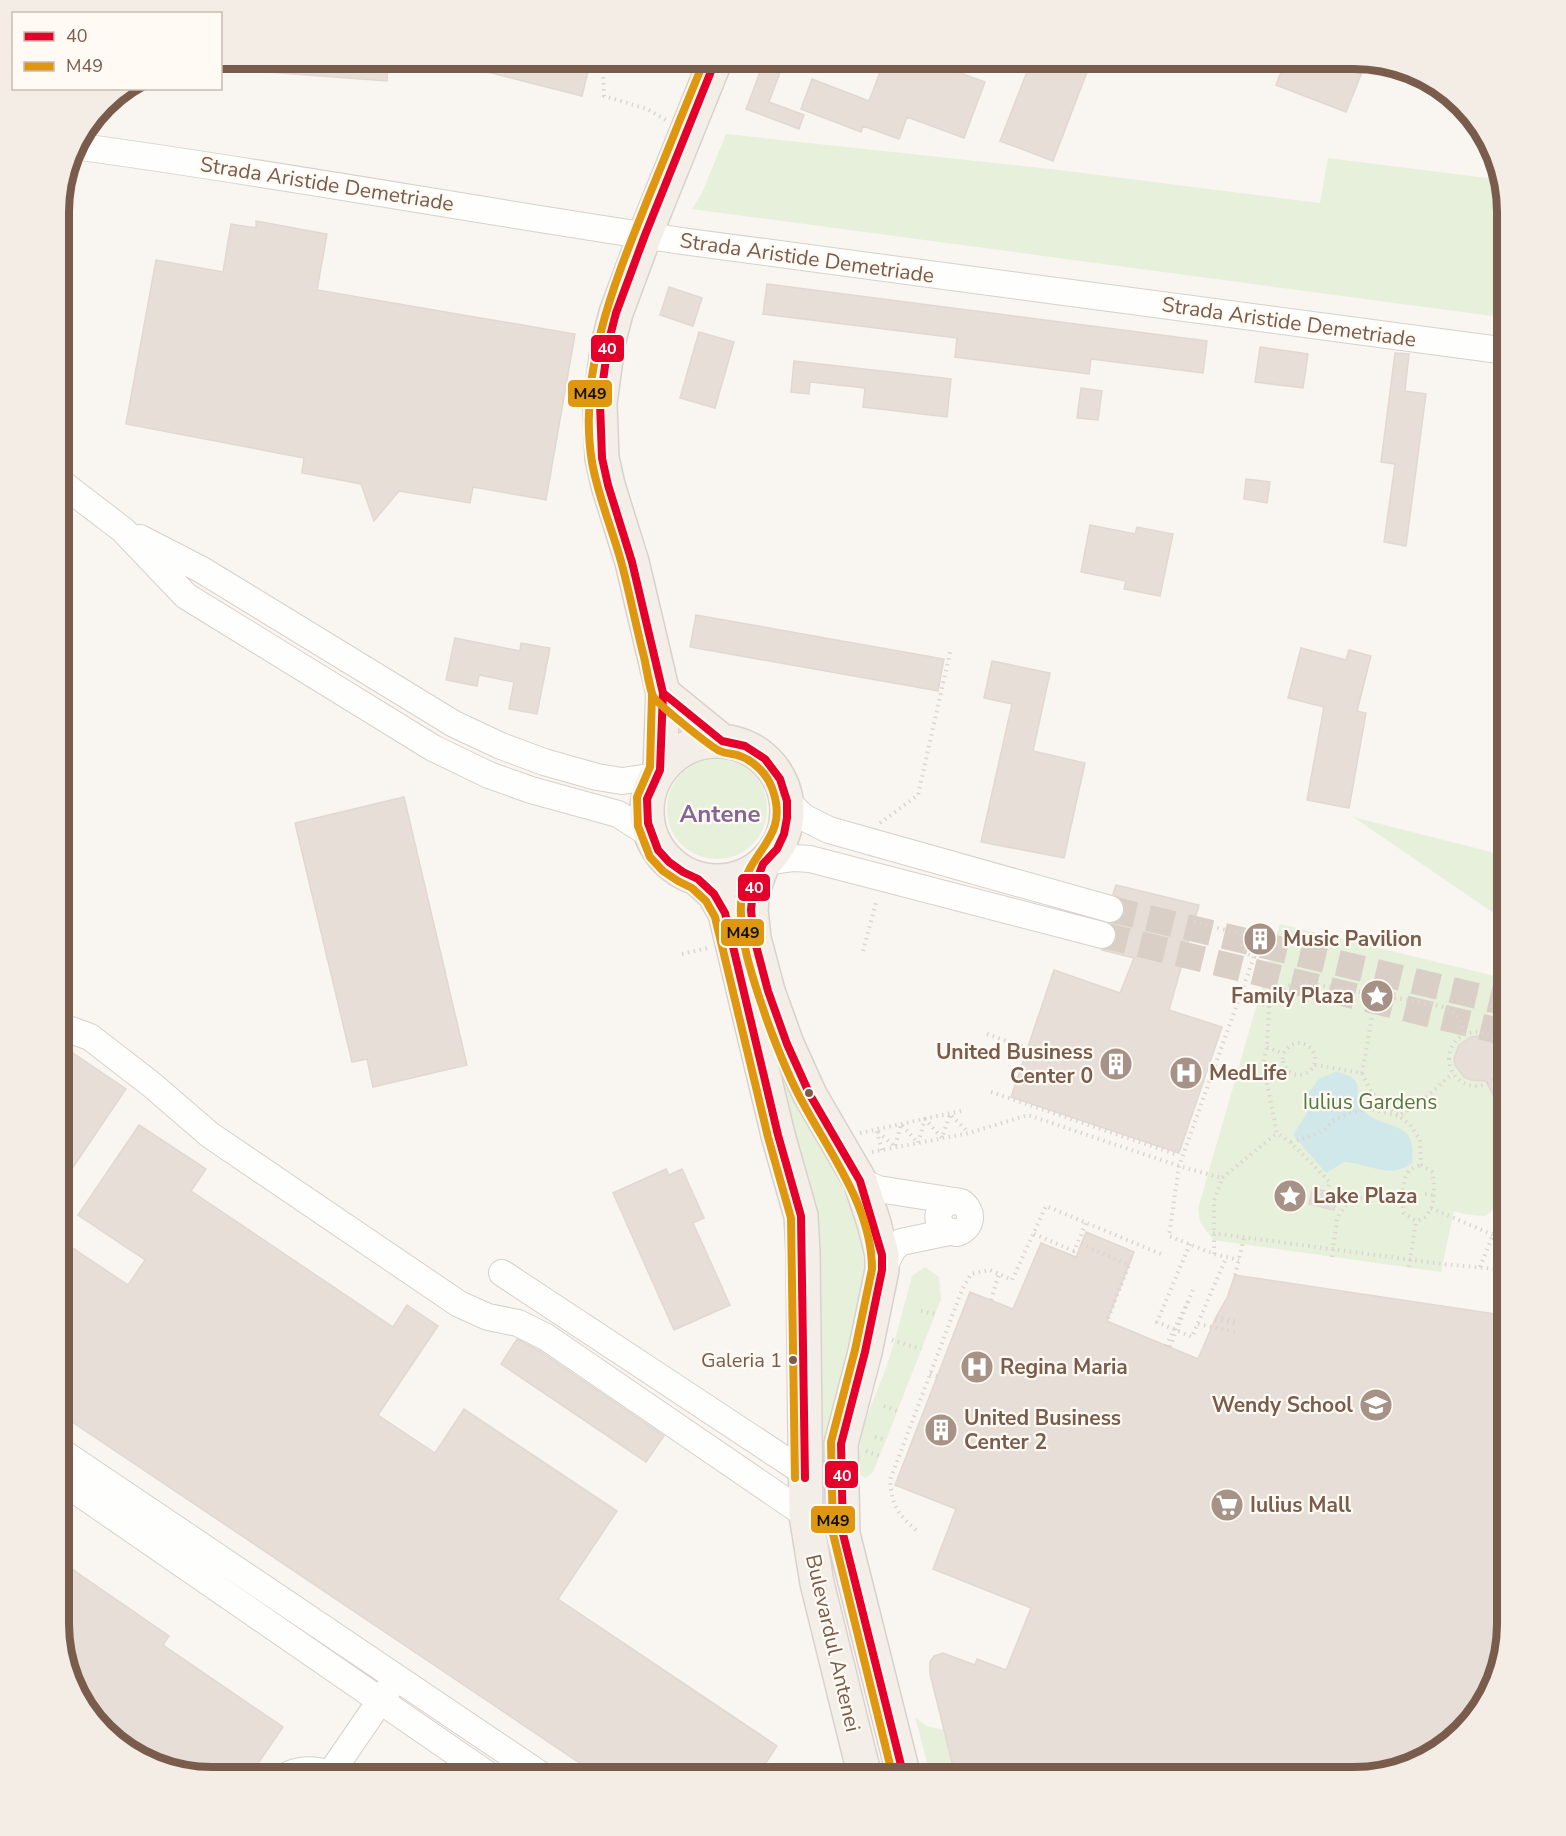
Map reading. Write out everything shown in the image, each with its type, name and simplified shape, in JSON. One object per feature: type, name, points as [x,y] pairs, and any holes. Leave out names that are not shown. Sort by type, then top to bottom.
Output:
[{"type":"main road","points":[[658,773],[663,693],[632,562],[608,485],[599,431],[600,403],[608,344],[616,313],[712,69]]},
{"type":"main road","points":[[663,693],[722,741]]},
{"type":"main road","points":[[722,741],[745,746],[765,759],[780,779],[787,801],[787,818],[784,834],[777,849],[765,863],[749,874],[732,880],[715,881],[698,879],[683,872],[658,850],[648,823],[647,805],[651,787],[658,773],[672,757],[687,747],[704,742],[722,741]]},
{"type":"main road","name":"Bulevardul Antenei","points":[[765,863],[753,890],[751,910],[754,938],[768,991],[787,1044],[810,1095],[860,1181],[878,1239],[882,1270],[865,1352],[841,1444],[843,1534],[901,1767]]},
{"type":"main road","name":"Bulevardul Antenei","points":[[698,879],[714,894],[725,913],[778,1135],[801,1216],[806,1515],[817,1583],[862,1767]]},
{"type":"street","name":"Strada Aristide Demetriade","points":[[85,148],[328,183],[645,235],[1497,350]]},
{"type":"street","points":[[69,489],[123,530],[186,596],[433,748],[489,775],[531,790],[618,814],[651,835]]},
{"type":"street","points":[[123,530],[202,570],[454,724],[492,742],[544,762],[597,777],[622,781],[658,773]]},
{"type":"street","points":[[787,801],[803,817],[829,830],[1110,909]]},
{"type":"street","points":[[765,863],[794,858],[810,859],[1102,935]]},
{"type":"street","points":[[69,1030],[90,1037],[152,1085],[210,1135],[459,1304],[488,1317],[518,1323],[546,1337],[806,1515]]},
{"type":"street","points":[[860,1181],[878,1189],[952,1201],[943,1206],[938,1215],[940,1226],[949,1233],[901,1242],[892,1249],[882,1270]]},
{"type":"street","points":[[502,1273],[805,1473]]},
{"type":"street","points":[[69,1457],[528,1767]]},
{"type":"street","points":[[69,1487],[475,1767]]},
{"type":"street","points":[[335,1767],[396,1678]]},
{"type":"path","points":[[603,71],[604,96],[647,109],[667,120]]},
{"type":"path","points":[[880,824],[880,821],[918,795],[951,648]]},
{"type":"path","points":[[863,951],[875,904]]},
{"type":"path","points":[[1194,922],[1242,934],[1241,943],[1244,951],[1254,957],[1179,1166],[1169,1236],[1214,1254],[1239,1260]]},
{"type":"path","points":[[682,954],[711,948]]},
{"type":"path","points":[[1327,1192],[1330,1182],[1290,1142],[1277,1133],[1263,1064],[1267,1047],[1269,1006],[1287,986],[1299,982],[1432,1004],[1452,1010],[1458,1017],[1464,1035]]},
{"type":"path","points":[[1376,995],[1362,1073],[1371,1092],[1410,1126],[1420,1140],[1421,1165]]},
{"type":"path","points":[[1240,998],[1269,1006]]},
{"type":"path","points":[[1497,1044],[1489,1035],[1481,1032],[1464,1035],[1458,1039],[1450,1052],[1450,1066],[1453,1073],[1467,1084],[1476,1086],[1497,1076]]},
{"type":"path","points":[[987,1034],[1028,1048]]},
{"type":"path","points":[[1305,1043],[1315,1054],[1315,1065],[1309,1072],[1294,1074],[1289,1072],[1284,1064],[1284,1054],[1290,1045],[1305,1043]]},
{"type":"path","points":[[1267,1047],[1284,1054]]},
{"type":"path","points":[[1315,1065],[1362,1073]]},
{"type":"path","points":[[1290,1142],[1326,1130],[1334,1120],[1350,1113],[1371,1109],[1398,1116],[1420,1103],[1453,1073]]},
{"type":"path","points":[[991,1092],[1178,1155]]},
{"type":"path","points":[[854,1135],[964,1110]]},
{"type":"path","points":[[950,1114],[969,1132]]},
{"type":"path","points":[[942,1138],[950,1114]]},
{"type":"path","points":[[876,1130],[882,1150],[969,1132],[1028,1115],[1179,1166],[1222,1178]]},
{"type":"path","points":[[925,1119],[942,1138]]},
{"type":"path","points":[[918,1143],[925,1119]]},
{"type":"path","points":[[901,1124],[918,1143]]},
{"type":"path","points":[[895,1147],[901,1124]]},
{"type":"path","points":[[876,1130],[895,1147]]},
{"type":"path","points":[[1214,1254],[1214,1201],[1222,1178],[1277,1133]]},
{"type":"path","points":[[1416,1221],[1404,1213],[1403,1194],[1406,1176],[1411,1170],[1421,1165]]},
{"type":"path","points":[[1416,1221],[1427,1216],[1431,1208],[1435,1182],[1431,1172],[1421,1165]]},
{"type":"path","points":[[1332,1257],[1337,1218],[1349,1201],[1412,1192]]},
{"type":"path","points":[[1425,1194],[1432,1195]]},
{"type":"path","points":[[916,1530],[901,1517],[891,1498],[890,1480],[962,1290],[971,1274],[990,1270],[1012,1280],[1046,1206],[1161,1254]]},
{"type":"path","points":[[1431,1208],[1497,1237]]},
{"type":"path","points":[[1409,1268],[1416,1221]]},
{"type":"path","points":[[1034,1234],[1074,1251],[1086,1222]]},
{"type":"path","points":[[1480,1267],[1497,1223]]},
{"type":"path","points":[[1213,1233],[1410,1260],[1497,1269]]},
{"type":"path","points":[[1235,1275],[1244,1238]]},
{"type":"path","points":[[1081,1244],[1129,1265],[1107,1321]]},
{"type":"path","points":[[1190,1244],[1157,1322],[1192,1337],[1226,1258]]},
{"type":"path","points":[[991,1300],[999,1274]]},
{"type":"path","points":[[1168,1346],[1194,1287]]},
{"type":"path","points":[[921,1311],[935,1314]]},
{"type":"path","points":[[1215,1318],[1236,1322]]},
{"type":"path","points":[[1198,1324],[1235,1332]]},
{"type":"path","points":[[886,1338],[921,1349]]},
{"type":"path","points":[[930,1374],[937,1376]]},
{"type":"path","points":[[884,1406],[897,1411]]},
{"type":"path","points":[[875,1437],[886,1440]]},
{"type":"path","points":[[871,1453],[879,1456]]},
{"type":"green space","points":[[726,134],[1059,170],[1320,203],[1328,158],[1493,179],[1497,202],[1497,317],[692,209],[702,193]]},
{"type":"green space","points":[[717,759],[736,763],[752,774],[763,790],[767,809],[763,828],[752,844],[736,855],[717,859],[698,855],[682,844],[671,828],[667,809],[671,790],[682,774],[698,763]]},
{"type":"green space","points":[[1353,817],[1497,853],[1497,915]]},
{"type":"green space","name":"Iulius Gardens","points":[[1280,924],[1497,977],[1497,1200],[1494,1209],[1485,1216],[1454,1211],[1441,1272],[1213,1240],[1200,1222],[1198,1209]]},
{"type":"green space","points":[[772,1057],[784,1066],[871,1237],[835,1486],[814,1487]]},
{"type":"green space","points":[[925,1267],[939,1277],[941,1299],[873,1472],[866,1478],[861,1476],[859,1462],[862,1433],[891,1354],[912,1276]]},
{"type":"green space","points":[[915,1717],[926,1726],[944,1730],[953,1767],[928,1767]]},
{"type":"water","points":[[1335,1072],[1346,1075],[1357,1083],[1358,1099],[1364,1111],[1381,1122],[1405,1132],[1410,1138],[1412,1163],[1404,1168],[1387,1170],[1344,1162],[1326,1173],[1293,1135],[1307,1113],[1309,1092],[1319,1079]]},
{"type":"building","points":[[242,69],[388,69],[387,81]]},
{"type":"building","points":[[476,69],[549,69],[561,72],[561,69],[589,69],[582,96]]},
{"type":"building","points":[[761,69],[781,69],[769,102],[804,115],[799,129],[746,109]]},
{"type":"building","points":[[881,69],[949,69],[985,82],[964,138],[907,117],[899,139],[863,126],[861,132],[801,109],[812,79],[869,101]]},
{"type":"building","points":[[1028,69],[1088,69],[1053,161],[1000,141]]},
{"type":"building","points":[[1282,69],[1363,69],[1346,112],[1276,85]]},
{"type":"building","points":[[256,221],[327,234],[317,290],[575,334],[546,500],[473,487],[470,503],[399,491],[374,521],[361,484],[302,473],[304,458],[126,424],[156,260],[223,272],[231,224],[256,228]]},
{"type":"building","points":[[767,284],[1207,341],[1203,373],[1091,359],[1089,374],[955,357],[957,338],[763,314]]},
{"type":"building","points":[[669,287],[702,298],[693,326],[660,315]]},
{"type":"building","points":[[699,332],[734,342],[715,408],[680,398]]},
{"type":"building","points":[[1260,347],[1308,354],[1303,388],[1255,382]]},
{"type":"building","points":[[1395,353],[1409,354],[1405,391],[1426,394],[1406,546],[1384,542],[1395,464],[1381,462]]},
{"type":"building","points":[[794,361],[951,379],[947,417],[863,407],[865,388],[810,382],[809,394],[791,392]]},
{"type":"building","points":[[1081,388],[1102,391],[1098,420],[1077,418]]},
{"type":"building","points":[[1246,479],[1270,482],[1267,503],[1244,499]]},
{"type":"building","points":[[1090,525],[1135,534],[1137,527],[1173,534],[1160,596],[1124,589],[1126,581],[1081,572]]},
{"type":"building","points":[[696,615],[944,659],[938,691],[690,647]]},
{"type":"building","points":[[455,638],[520,651],[521,643],[550,648],[537,714],[509,709],[514,682],[479,675],[477,686],[446,680]]},
{"type":"building","points":[[1301,648],[1346,660],[1349,650],[1371,656],[1357,711],[1366,713],[1349,808],[1307,800],[1324,707],[1288,698]]},
{"type":"building","points":[[992,661],[1050,673],[1033,751],[1085,763],[1064,858],[981,842],[1012,704],[984,698]]},
{"type":"building","points":[[404,797],[467,1065],[373,1087],[367,1059],[352,1062],[295,823]]},
{"type":"building","name":"United Business Center 0","points":[[1116,885],[1199,905],[1169,1010],[1222,1027],[1179,1153],[1011,1097],[1054,970],[1120,993],[1134,958],[1102,950],[1113,945],[1117,932],[1111,924],[1120,920],[1125,912],[1121,899],[1113,894]]},
{"type":"building","name":"Music Pavilion","points":[[1260,926],[1270,930],[1274,940],[1270,950],[1260,954],[1250,950],[1246,940],[1250,930]]},
{"type":"building","points":[[1479,1036],[1492,1042],[1496,1048],[1497,1093],[1493,1095],[1486,1081],[1464,1077],[1455,1065],[1454,1058],[1459,1045],[1471,1037]]},
{"type":"building","points":[[69,1050],[126,1089],[69,1173]]},
{"type":"building","points":[[139,1125],[206,1169],[191,1191],[393,1327],[407,1305],[438,1326],[378,1415],[435,1453],[464,1409],[617,1511],[558,1599],[777,1746],[763,1767],[586,1767],[69,1420],[69,1246],[128,1285],[145,1260],[78,1215]]},
{"type":"building","points":[[666,1169],[669,1175],[682,1169],[704,1218],[693,1223],[730,1305],[674,1330],[613,1193]]},
{"type":"building","points":[[1313,1188],[1338,1194],[1334,1210],[1309,1204]]},
{"type":"building","name":"Iulius Mall","points":[[1086,1232],[1134,1252],[1107,1321],[1198,1359],[1227,1298],[1235,1275],[1497,1314],[1497,1634],[1489,1670],[1473,1704],[1441,1737],[1417,1752],[1373,1766],[953,1767],[930,1674],[930,1662],[934,1656],[943,1653],[975,1665],[977,1659],[1006,1670],[1031,1608],[933,1569],[956,1509],[895,1485],[970,1292],[1013,1309],[1041,1243],[1076,1257]]},
{"type":"building","points":[[517,1339],[538,1350],[664,1436],[646,1462],[501,1364]]},
{"type":"building","points":[[69,1567],[169,1636],[163,1645],[283,1727],[256,1767],[193,1766],[166,1759],[132,1743],[111,1725],[93,1704],[77,1670],[70,1643]]},
{"type":"tunnel","points":[[1110,909],[1497,1001]]},
{"type":"tunnel","points":[[1102,935],[1497,1031]]},
{"type":"transit line","name":"M49","points":[[701,69],[624,260],[602,326],[590,393],[589,428],[592,462],[622,565],[653,696],[673,716],[715,748],[745,758],[755,765],[770,783],[776,805],[776,819],[772,832],[752,865],[742,892],[744,942],[752,975],[788,1074],[858,1203],[870,1246],[872,1269],[855,1350],[831,1442],[833,1534],[891,1767]]},
{"type":"transit line","name":"40","points":[[712,69],[616,313],[608,344],[600,403],[602,458],[632,562],[663,693],[722,741],[745,746],[765,759],[780,779],[787,801],[784,834],[777,849],[763,864],[753,890],[751,910],[754,938],[768,991],[787,1044],[810,1095],[860,1181],[882,1255],[882,1270],[865,1352],[841,1444],[843,1534],[901,1767]]},
{"type":"transit line","name":"40","points":[[654,655],[663,693],[660,770],[647,799],[648,823],[658,850],[669,862],[698,879],[714,894],[725,913],[778,1135],[801,1216],[805,1478]]},
{"type":"transit line","name":"M49","points":[[644,657],[652,694],[650,767],[637,797],[638,826],[650,857],[663,871],[692,888],[706,901],[715,917],[768,1137],[791,1218],[795,1478]]},
{"type":"place","name":"Music Pavilion","points":[[1260,939]]},
{"type":"place","name":"Family Plaza","points":[[1377,996]]},
{"type":"place","name":"United Business Center 0","points":[[1116,1064]]},
{"type":"place","name":"MedLife","points":[[1186,1073]]},
{"type":"place","name":"Lake Plaza","points":[[1290,1196]]},
{"type":"place","name":"Galeria 1","points":[[793,1360]]},
{"type":"place","name":"Regina Maria","points":[[977,1367]]},
{"type":"place","name":"Wendy School","points":[[1376,1405]]},
{"type":"place","name":"United Business Center 2","points":[[941,1430]]},
{"type":"place","name":"Iulius Mall","points":[[1227,1505]]},
{"type":"district","name":"Antene","points":[[720,814]]}]
